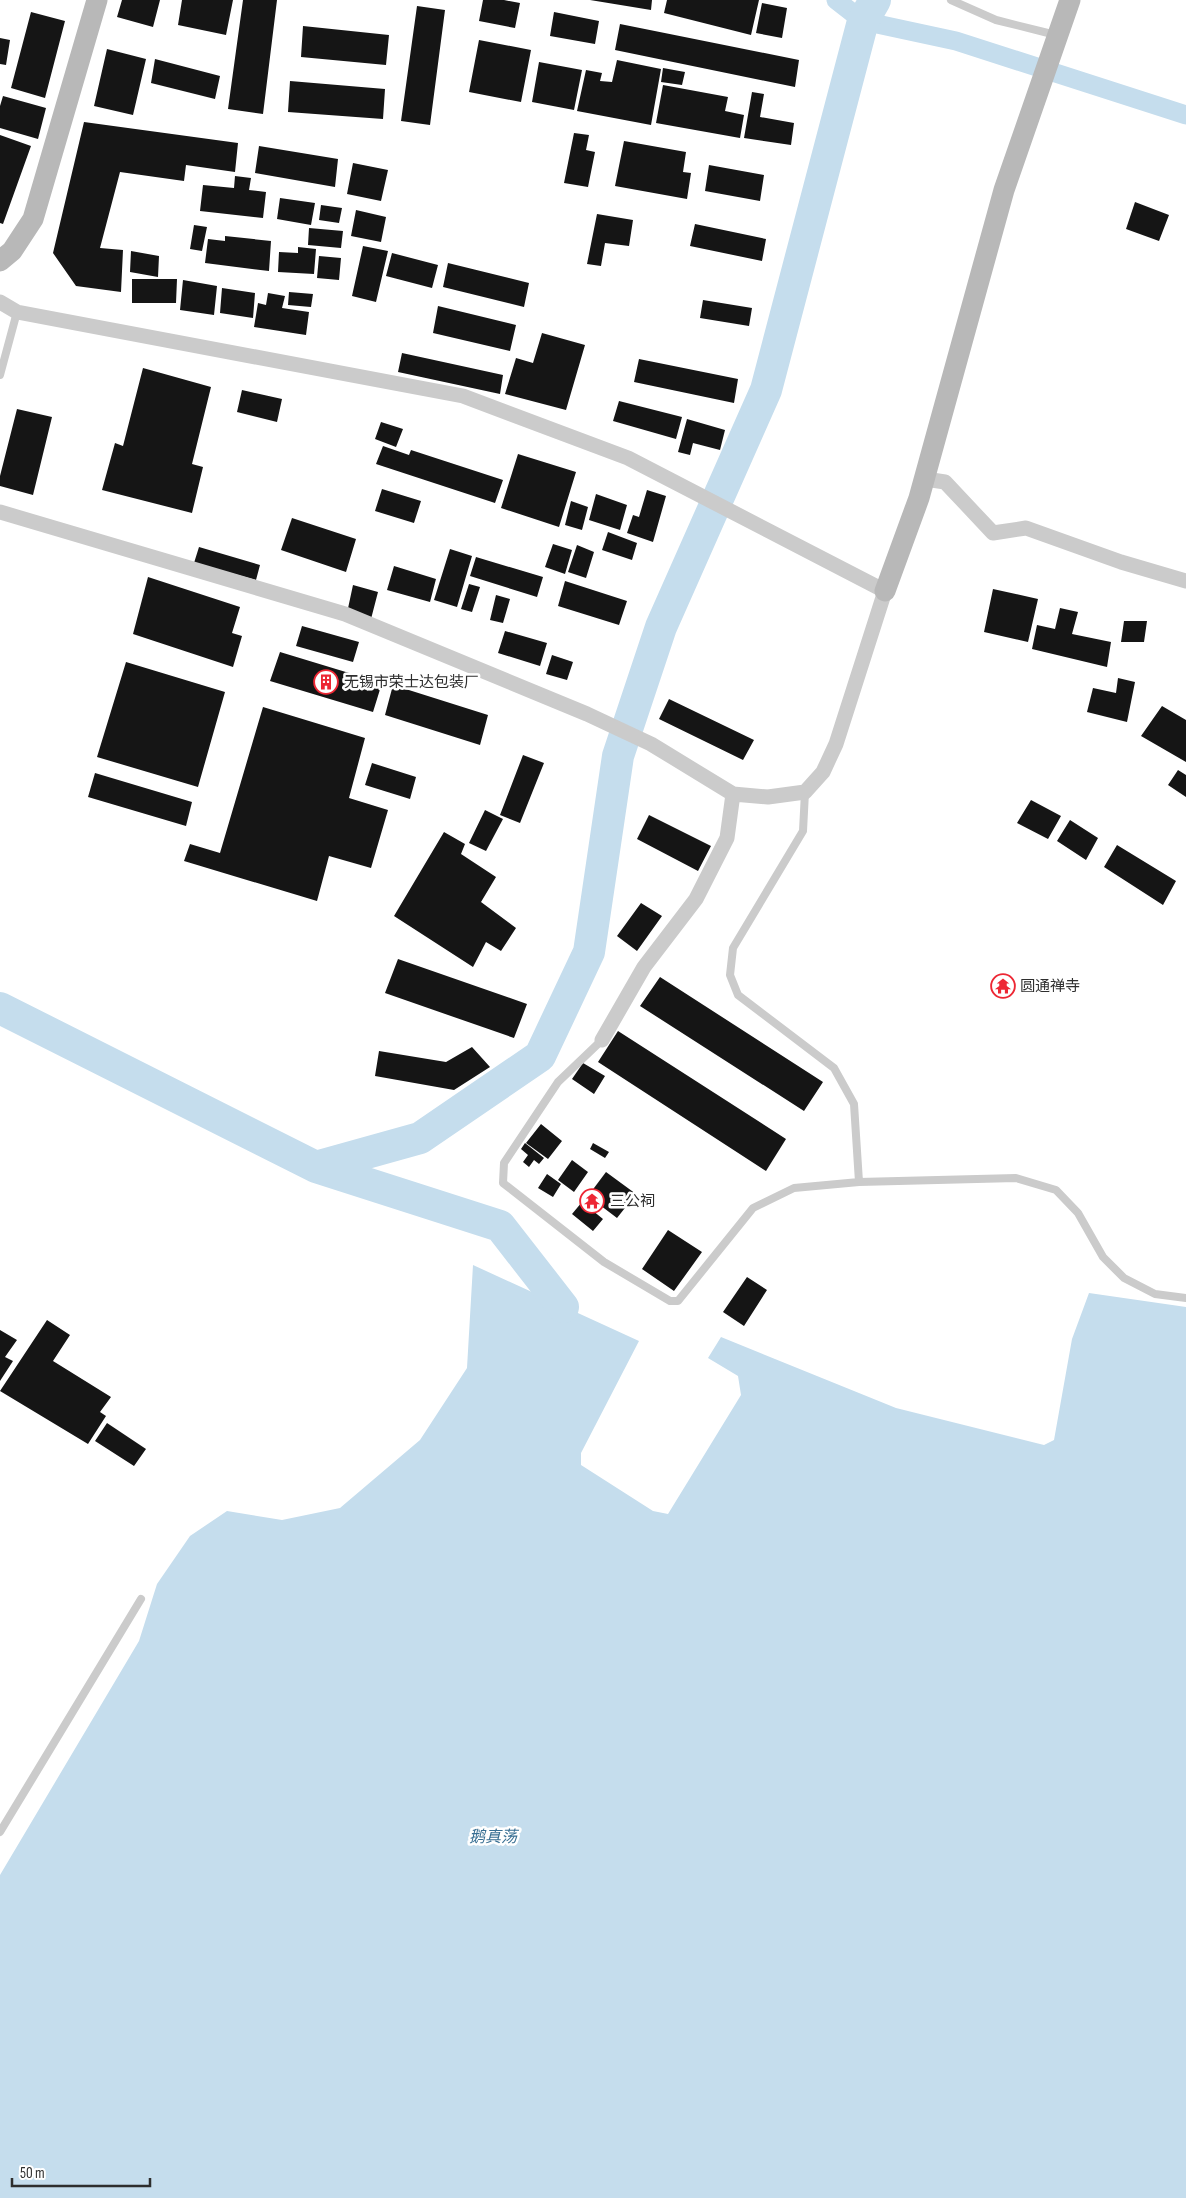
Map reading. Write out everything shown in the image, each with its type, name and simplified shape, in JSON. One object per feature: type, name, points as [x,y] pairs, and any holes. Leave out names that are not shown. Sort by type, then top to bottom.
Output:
[{"type":"street","points":[[0,261],[12,251],[33,219],[97,0]]},
{"type":"street","points":[[0,512],[345,614],[588,714],[652,744],[733,794],[768,797],[805,792],[823,772],[836,744],[885,591],[924,479],[1004,190],[1070,0]]},
{"type":"street","points":[[0,302],[16,312],[463,396],[628,458],[885,591]]},
{"type":"street","points":[[924,479],[945,482],[993,533],[1026,528],[1121,562],[1186,581]]},
{"type":"street","points":[[602,1040],[644,968],[696,900],[727,838],[733,794]]},
{"type":"lane","points":[[951,0],[996,20],[1058,35]]},
{"type":"lane","points":[[0,375],[16,312]]},
{"type":"lane","points":[[805,792],[803,831],[733,948],[730,975],[738,995],[834,1068],[854,1104],[859,1182]]},
{"type":"lane","points":[[602,1040],[558,1082],[504,1163],[503,1183],[604,1262],[670,1301],[678,1302],[753,1208],[794,1188],[859,1182],[1016,1178],[1056,1190],[1078,1213],[1103,1257],[1124,1278],[1155,1294],[1186,1298]]},
{"type":"lane","points":[[0,1832],[141,1599]]},
{"type":"water","name":"鹅真荡","points":[[473,1265],[639,1341],[581,1453],[581,1465],[653,1511],[668,1514],[741,1395],[738,1376],[708,1358],[721,1337],[896,1408],[1044,1445],[1054,1440],[1072,1339],[1089,1293],[1186,1307],[1186,2198],[0,2198],[0,1875],[139,1641],[157,1584],[190,1536],[227,1511],[282,1520],[340,1508],[420,1440],[467,1368]]},
{"type":"building","points":[[122,0],[160,0],[153,27],[117,17]]},
{"type":"building","points":[[182,0],[233,0],[226,35],[178,25]]},
{"type":"building","points":[[243,0],[277,0],[263,114],[228,109]]},
{"type":"building","points":[[483,0],[504,0],[520,3],[515,28],[479,21]]},
{"type":"building","points":[[590,0],[652,0],[651,10]]},
{"type":"building","points":[[667,0],[759,0],[751,35],[664,13]]},
{"type":"building","points":[[762,3],[787,8],[782,38],[756,33]]},
{"type":"building","points":[[417,6],[445,10],[430,125],[401,121]]},
{"type":"building","points":[[31,12],[65,21],[45,98],[11,88]]},
{"type":"building","points":[[554,12],[599,21],[595,44],[550,36]]},
{"type":"building","points":[[620,24],[799,60],[795,87],[615,50]]},
{"type":"building","points":[[303,26],[389,35],[386,65],[301,57]]},
{"type":"building","points":[[0,38],[10,40],[6,65],[0,64]]},
{"type":"building","points":[[479,40],[531,50],[521,102],[469,92]]},
{"type":"building","points":[[107,49],[146,59],[133,115],[94,106]]},
{"type":"building","points":[[155,59],[220,76],[215,99],[151,83]]},
{"type":"building","points":[[617,60],[661,69],[651,125],[577,111],[586,70],[602,73],[600,81],[612,82]]},
{"type":"building","points":[[539,62],[582,70],[574,110],[532,102]]},
{"type":"building","points":[[663,68],[685,72],[682,85],[661,82]]},
{"type":"building","points":[[290,81],[385,89],[383,119],[288,112]]},
{"type":"building","points":[[663,85],[728,97],[725,111],[744,115],[740,138],[656,123]]},
{"type":"building","points":[[752,92],[764,94],[760,117],[794,123],[791,145],[744,138]]},
{"type":"building","points":[[3,96],[46,108],[38,139],[0,128],[0,106]]},
{"type":"building","points":[[84,122],[238,143],[235,172],[186,165],[184,181],[120,172],[100,248],[123,250],[121,292],[76,286],[53,253]]},
{"type":"building","points":[[574,133],[589,135],[586,150],[595,152],[588,187],[564,183]]},
{"type":"building","points":[[0,135],[31,146],[3,224],[0,223]]},
{"type":"building","points":[[624,141],[686,152],[683,172],[691,173],[687,199],[615,186]]},
{"type":"building","points":[[259,146],[338,159],[335,187],[255,173]]},
{"type":"building","points":[[353,163],[388,170],[381,201],[347,194]]},
{"type":"building","points":[[709,165],[764,175],[760,201],[705,191]]},
{"type":"building","points":[[235,176],[251,178],[249,190],[266,192],[263,218],[200,211],[203,185],[234,188]]},
{"type":"building","points":[[280,198],[315,203],[311,225],[277,219]]},
{"type":"building","points":[[1135,202],[1169,215],[1159,241],[1126,229]]},
{"type":"building","points":[[321,205],[342,208],[339,223],[319,220]]},
{"type":"building","points":[[356,210],[386,217],[381,242],[351,236]]},
{"type":"building","points":[[597,214],[633,220],[629,246],[605,243],[601,266],[587,264]]},
{"type":"building","points":[[695,224],[766,239],[762,261],[690,246]]},
{"type":"building","points":[[194,225],[207,227],[202,251],[190,249]]},
{"type":"building","points":[[309,228],[343,231],[341,248],[308,245]]},
{"type":"building","points":[[225,236],[271,241],[269,271],[205,263],[208,239],[225,241]]},
{"type":"building","points":[[363,246],[388,251],[376,302],[352,296]]},
{"type":"building","points":[[298,247],[316,249],[314,274],[278,272],[279,252],[298,253]]},
{"type":"building","points":[[131,251],[159,256],[158,277],[130,272]]},
{"type":"building","points":[[392,253],[438,265],[432,288],[386,276]]},
{"type":"building","points":[[319,256],[341,258],[339,280],[317,278]]},
{"type":"building","points":[[448,263],[529,283],[524,307],[443,287]]},
{"type":"building","points":[[132,279],[177,279],[176,303],[132,303]]},
{"type":"building","points":[[183,280],[217,286],[214,315],[180,310]]},
{"type":"building","points":[[222,288],[255,293],[253,318],[220,313]]},
{"type":"building","points":[[289,292],[313,294],[311,307],[288,305]]},
{"type":"building","points":[[268,293],[285,296],[282,308],[309,312],[306,335],[254,327],[258,303],[266,305]]},
{"type":"building","points":[[703,300],[752,308],[749,326],[700,318]]},
{"type":"building","points":[[438,306],[516,325],[510,351],[433,333]]},
{"type":"building","points":[[542,333],[585,345],[566,410],[505,394],[516,358],[533,363]]},
{"type":"building","points":[[402,353],[503,375],[500,394],[398,372]]},
{"type":"building","points":[[639,359],[738,379],[734,403],[634,382]]},
{"type":"building","points":[[143,368],[211,387],[192,464],[203,467],[192,513],[102,490],[115,443],[123,446]]},
{"type":"building","points":[[242,390],[282,399],[277,422],[237,412]]},
{"type":"building","points":[[619,401],[682,417],[676,439],[613,421]]},
{"type":"building","points":[[17,409],[52,417],[33,495],[0,486],[0,476]]},
{"type":"building","points":[[687,419],[725,430],[720,450],[693,443],[690,455],[678,452]]},
{"type":"building","points":[[381,422],[403,429],[396,447],[375,439]]},
{"type":"building","points":[[383,446],[409,455],[411,450],[503,480],[495,503],[376,464]]},
{"type":"building","points":[[518,454],[576,472],[559,527],[501,508]]},
{"type":"building","points":[[382,489],[421,501],[414,523],[375,511]]},
{"type":"building","points":[[647,490],[666,496],[653,542],[627,533],[633,515],[639,517]]},
{"type":"building","points":[[596,494],[627,505],[620,530],[589,520]]},
{"type":"building","points":[[571,501],[588,507],[582,530],[565,525]]},
{"type":"building","points":[[292,518],[356,539],[346,572],[281,550]]},
{"type":"building","points":[[608,532],[637,543],[632,560],[602,550]]},
{"type":"building","points":[[553,544],[572,550],[565,574],[545,567]]},
{"type":"building","points":[[577,545],[594,552],[586,578],[568,572]]},
{"type":"building","points":[[199,547],[260,565],[256,580],[194,563]]},
{"type":"building","points":[[450,549],[472,556],[457,607],[434,600]]},
{"type":"building","points":[[476,557],[543,577],[537,597],[470,576]]},
{"type":"building","points":[[394,566],[436,579],[430,602],[387,590]]},
{"type":"building","points":[[148,577],[240,607],[232,633],[242,636],[233,667],[133,634]]},
{"type":"building","points":[[565,581],[627,601],[619,625],[558,606]]},
{"type":"building","points":[[469,584],[480,587],[472,612],[461,609]]},
{"type":"building","points":[[353,585],[378,592],[371,619],[347,613]]},
{"type":"building","points":[[993,589],[1038,599],[1028,642],[984,632]]},
{"type":"building","points":[[496,595],[510,599],[503,623],[490,620]]},
{"type":"building","points":[[1060,608],[1078,612],[1072,634],[1111,642],[1107,667],[1032,649],[1037,625],[1055,629]]},
{"type":"building","points":[[1124,621],[1147,621],[1144,642],[1121,642]]},
{"type":"building","points":[[302,626],[359,642],[353,662],[296,646]]},
{"type":"building","points":[[505,631],[547,643],[540,666],[498,653]]},
{"type":"building","name":"无锡市荣士达包装厂","points":[[280,652],[382,683],[373,712],[270,681]]},
{"type":"building","points":[[552,655],[573,662],[567,680],[546,674]]},
{"type":"building","points":[[126,662],[225,692],[198,787],[97,757]]},
{"type":"building","points":[[1118,678],[1135,682],[1127,722],[1087,712],[1093,688],[1116,693]]},
{"type":"building","points":[[393,685],[488,715],[480,745],[385,715]]},
{"type":"building","points":[[669,699],[754,740],[743,760],[659,719]]},
{"type":"building","points":[[1162,706],[1186,720],[1186,762],[1141,736]]},
{"type":"building","points":[[263,707],[365,738],[349,798],[388,810],[371,868],[329,856],[317,901],[184,861],[190,844],[220,853]]},
{"type":"building","points":[[523,755],[544,763],[520,823],[500,815]]},
{"type":"building","points":[[372,763],[416,777],[410,799],[365,785]]},
{"type":"building","points":[[1178,770],[1186,775],[1186,797],[1168,785]]},
{"type":"building","points":[[95,773],[192,802],[186,826],[88,797]]},
{"type":"building","points":[[1031,800],[1061,816],[1048,839],[1017,823]]},
{"type":"building","points":[[485,810],[503,819],[486,851],[469,843]]},
{"type":"building","points":[[649,815],[711,846],[698,871],[637,839]]},
{"type":"building","points":[[1070,820],[1098,838],[1086,860],[1057,841]]},
{"type":"building","points":[[444,832],[465,844],[461,854],[496,877],[481,902],[516,928],[501,951],[486,942],[473,967],[394,916]]},
{"type":"building","points":[[1117,845],[1176,881],[1163,905],[1104,867]]},
{"type":"building","points":[[641,903],[662,916],[637,951],[617,936]]},
{"type":"building","points":[[398,959],[527,1004],[514,1038],[385,993]]},
{"type":"building","points":[[660,977],[823,1082],[804,1111],[640,1006]]},
{"type":"building","points":[[618,1031],[786,1139],[766,1171],[598,1062]]},
{"type":"building","points":[[472,1047],[490,1067],[454,1090],[375,1076],[379,1051],[446,1062]]},
{"type":"building","points":[[583,1063],[605,1076],[594,1094],[572,1079]]},
{"type":"building","points":[[541,1124],[562,1141],[548,1159],[526,1143]]},
{"type":"building","points":[[525,1143],[544,1158],[539,1164],[534,1160],[529,1167],[523,1162],[528,1155],[521,1149]]},
{"type":"building","points":[[593,1143],[609,1152],[605,1158],[590,1149]]},
{"type":"building","points":[[572,1160],[588,1172],[574,1192],[558,1180]]},
{"type":"building","points":[[606,1172],[636,1194],[617,1218],[588,1196]]},
{"type":"building","points":[[547,1174],[561,1184],[553,1197],[538,1188]]},
{"type":"building","points":[[582,1202],[603,1219],[593,1231],[572,1214]]},
{"type":"building","points":[[668,1230],[702,1252],[674,1291],[642,1269]]},
{"type":"building","points":[[747,1277],[767,1290],[744,1326],[723,1312]]},
{"type":"building","points":[[47,1320],[70,1335],[53,1361],[111,1397],[100,1412],[106,1416],[88,1444],[0,1391]]},
{"type":"building","points":[[0,1330],[17,1340],[5,1357],[13,1361],[0,1381]]},
{"type":"building","points":[[107,1423],[146,1449],[134,1466],[95,1441]]},
{"type":"waterway","points":[[836,0],[863,21],[956,41],[1186,115]]},
{"type":"waterway","points":[[316,1167],[420,1138],[540,1056],[589,952],[618,756],[661,627],[766,390],[863,21],[875,0]]},
{"type":"waterway","points":[[0,1008],[316,1167],[500,1226],[563,1307]]},
{"type":"place","name":"无锡市荣士达包装厂","points":[[326,682]]},
{"type":"place","name":"圆通禅寺","points":[[1003,986]]},
{"type":"place","name":"三公祠","points":[[592,1201]]}]
